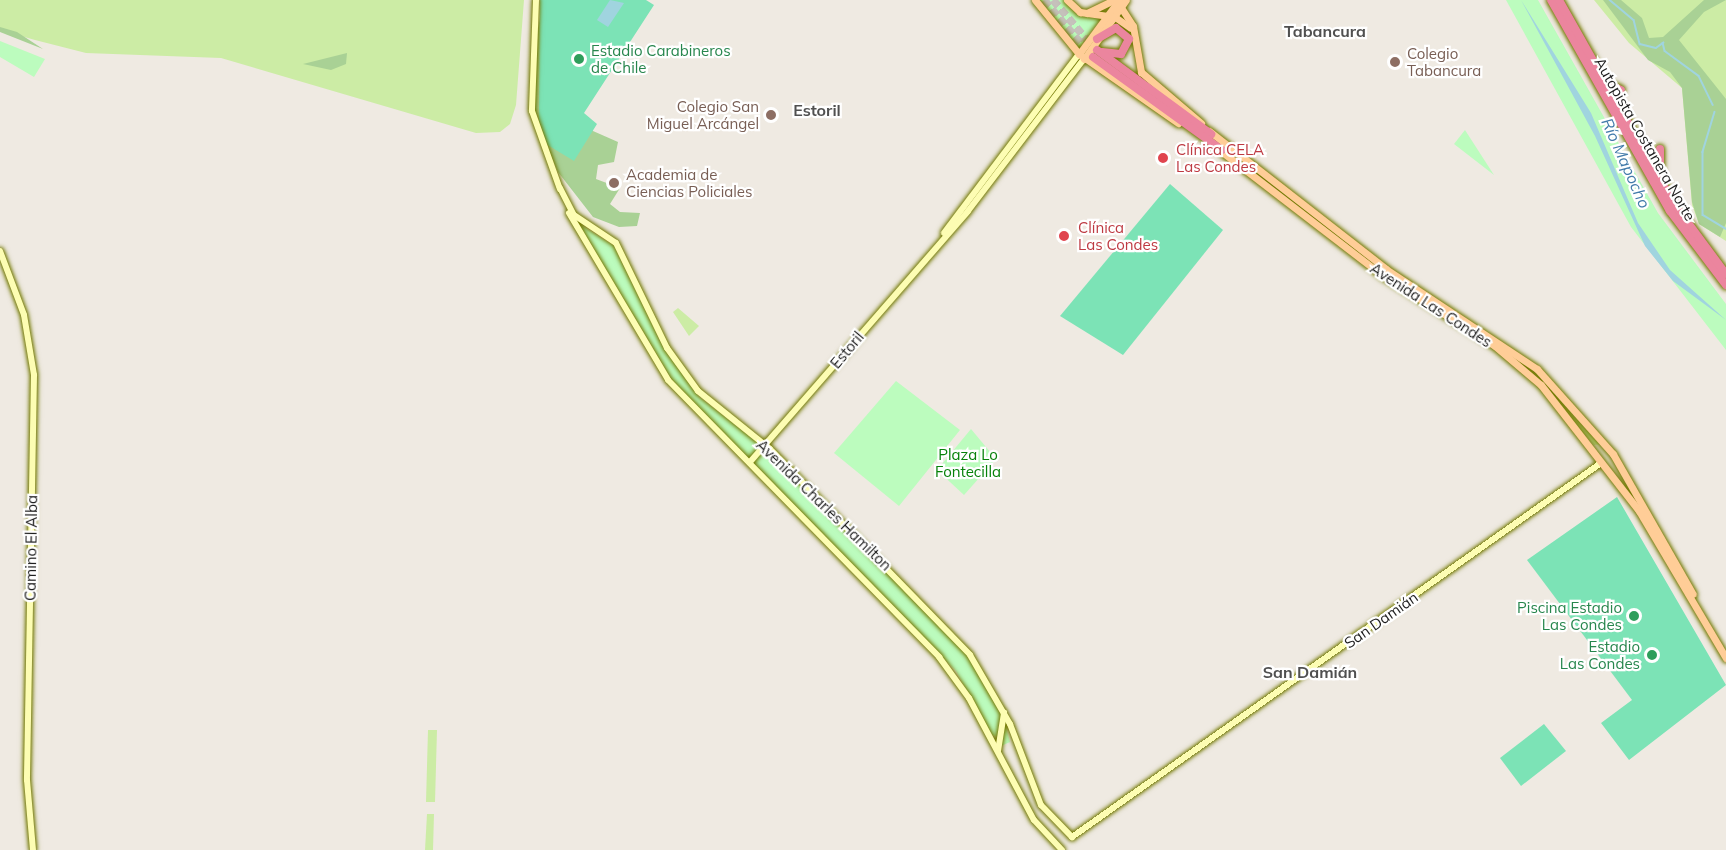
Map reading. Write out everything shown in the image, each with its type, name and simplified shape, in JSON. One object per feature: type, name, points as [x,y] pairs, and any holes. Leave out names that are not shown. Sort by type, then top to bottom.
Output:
[{"type":"highway","name":"Autopista Costanera Norte","points":[[1551,0],[1674,218],[1726,285]]},
{"type":"highway","name":"Autopista Costanera Norte","points":[[1559,0],[1660,182],[1726,274]]},
{"type":"highway","points":[[1090,54],[1119,55],[1129,41],[1116,28],[1097,39]]},
{"type":"highway","points":[[1090,54],[1211,134]]},
{"type":"highway","points":[[1090,54],[1222,150]]},
{"type":"highway","points":[[1604,82],[1621,90]]},
{"type":"highway","points":[[1660,149],[1660,182]]},
{"type":"main road","name":"Avenida Charles Hamilton","points":[[537,0],[532,111],[560,188],[574,215],[616,243],[667,348],[698,391],[766,446],[958,641],[1003,709],[1041,805],[1072,837]]},
{"type":"main road","points":[[1035,0],[1090,54]]},
{"type":"main road","points":[[1067,0],[1085,14],[1108,16],[1134,33]]},
{"type":"main road","points":[[1085,14],[1126,0]]},
{"type":"main road","points":[[1090,54],[1108,16],[1118,2]]},
{"type":"main road","name":"Avenida Las Condes","points":[[1118,2],[1134,33],[1143,75],[1211,134],[1427,297],[1521,357],[1604,442],[1625,472],[1726,649]]},
{"type":"main road","points":[[1090,54],[1108,16]]},
{"type":"main road","name":"Estoril","points":[[750,462],[942,238],[1090,54]]},
{"type":"main road","name":"Avenida Las Condes","points":[[1222,150],[1412,296],[1519,364],[1588,444],[1640,511],[1726,658]]},
{"type":"main road","name":"Avenida Charles Hamilton","points":[[560,188],[658,366],[939,657],[989,735],[1034,820],[1062,850]]},
{"type":"main road","name":"Camino El Alba","points":[[0,251],[24,315],[34,375],[27,780],[33,850]]},
{"type":"main road","points":[[1412,296],[1427,297]]},
{"type":"main road","points":[[1588,444],[1599,448],[1604,442]]},
{"type":"main road","name":"San Damián","points":[[1072,837],[1601,463]]},
{"type":"main road","points":[[1610,475],[1614,469],[1625,472]]},
{"type":"main road","points":[[998,751],[1003,709]]},
{"type":"main road","points":[[989,735],[999,740]]},
{"type":"green space","points":[[0,0],[524,0],[516,105],[510,124],[500,132],[476,133],[221,58],[86,53],[35,40],[0,30]]},
{"type":"green space","name":"Estadio Carabineros de Chile","points":[[540,0],[646,0],[654,5],[584,113],[597,124],[574,161],[546,144],[539,120]]},
{"type":"green space","points":[[1039,0],[1064,0],[1076,13],[1100,19],[1078,50]]},
{"type":"green space","points":[[1506,0],[1538,0],[1658,213],[1726,304],[1726,350],[1631,227]]},
{"type":"green space","points":[[1594,0],[1726,0],[1726,241],[1699,224],[1692,205],[1682,88],[1629,43]]},
{"type":"green space","points":[[1603,0],[1621,0],[1642,18],[1649,38],[1663,37],[1704,0],[1726,0],[1704,12],[1679,40],[1726,99],[1726,223],[1720,237],[1699,224],[1692,202],[1682,88],[1670,72],[1648,60]]},
{"type":"green space","points":[[540,18],[544,67],[593,131],[618,142],[614,162],[598,165],[596,179],[620,188],[610,204],[620,212],[640,213],[637,226],[619,227],[593,217],[558,172],[535,118],[535,45]]},
{"type":"green space","points":[[0,27],[17,32],[43,49],[0,32]]},
{"type":"green space","points":[[0,41],[45,59],[34,77],[0,57]]},
{"type":"green space","points":[[347,53],[346,64],[331,70],[303,64]]},
{"type":"green space","points":[[1465,130],[1494,175],[1454,144]]},
{"type":"green space","points":[[1170,184],[1223,230],[1123,355],[1060,316]]},
{"type":"green space","points":[[579,224],[614,246],[662,345],[699,397],[769,451],[968,656],[1002,713],[1010,742],[1001,746],[1002,738],[992,735],[956,671],[672,380]]},
{"type":"green space","points":[[678,308],[699,326],[689,336],[673,312]]},
{"type":"green space","points":[[1512,355],[1553,389],[1601,444],[1594,445]]},
{"type":"green space","points":[[896,381],[960,430],[899,506],[834,453]]},
{"type":"green space","name":"Plaza Lo Fontecilla","points":[[971,429],[996,459],[964,495],[937,470]]},
{"type":"green space","name":"Estadio Las Condes","points":[[1617,497],[1726,685],[1629,760],[1601,723],[1632,700],[1527,560]]},
{"type":"green space","points":[[1544,724],[1566,751],[1521,786],[1500,758]]},
{"type":"green space","points":[[428,730],[437,730],[435,802],[426,802]]},
{"type":"green space","points":[[427,814],[434,814],[433,850],[425,850]]},
{"type":"water","points":[[610,0],[624,3],[608,27],[597,20]]},
{"type":"water","points":[[1521,0],[1591,113],[1638,223],[1670,270],[1726,320],[1673,281],[1645,246],[1595,136]]},
{"type":"waterway","points":[[1610,0],[1634,20],[1640,44],[1656,48],[1663,43],[1665,51],[1699,76],[1713,105]]},
{"type":"waterway","points":[[1715,112],[1703,152],[1703,215],[1726,229]]},
{"type":"tunnel","points":[[1044,0],[1088,52]]},
{"type":"tunnel","points":[[1053,0],[1092,46]]},
{"type":"place","name":"Estadio Carabineros de Chile","points":[[579,59]]},
{"type":"place","name":"Colegio Tabancura","points":[[1395,62]]},
{"type":"place","name":"Colegio San Miguel Arcángel","points":[[771,115]]},
{"type":"place","name":"Clínica CELA Las Condes","points":[[1163,158]]},
{"type":"place","name":"Academia de Ciencias Policiales","points":[[614,183]]},
{"type":"place","name":"Clínica Las Condes","points":[[1064,236]]},
{"type":"place","name":"Piscina Estadio Las Condes","points":[[1634,616]]},
{"type":"place","name":"Estadio Las Condes","points":[[1652,655]]},
{"type":"district","name":"Tabancura","points":[[1325,31]]},
{"type":"district","name":"Estoril","points":[[817,110]]},
{"type":"district","name":"San Damián","points":[[1310,672]]},
{"type":"water label","name":"Río Mapocho","points":[[1626,163]]}]
